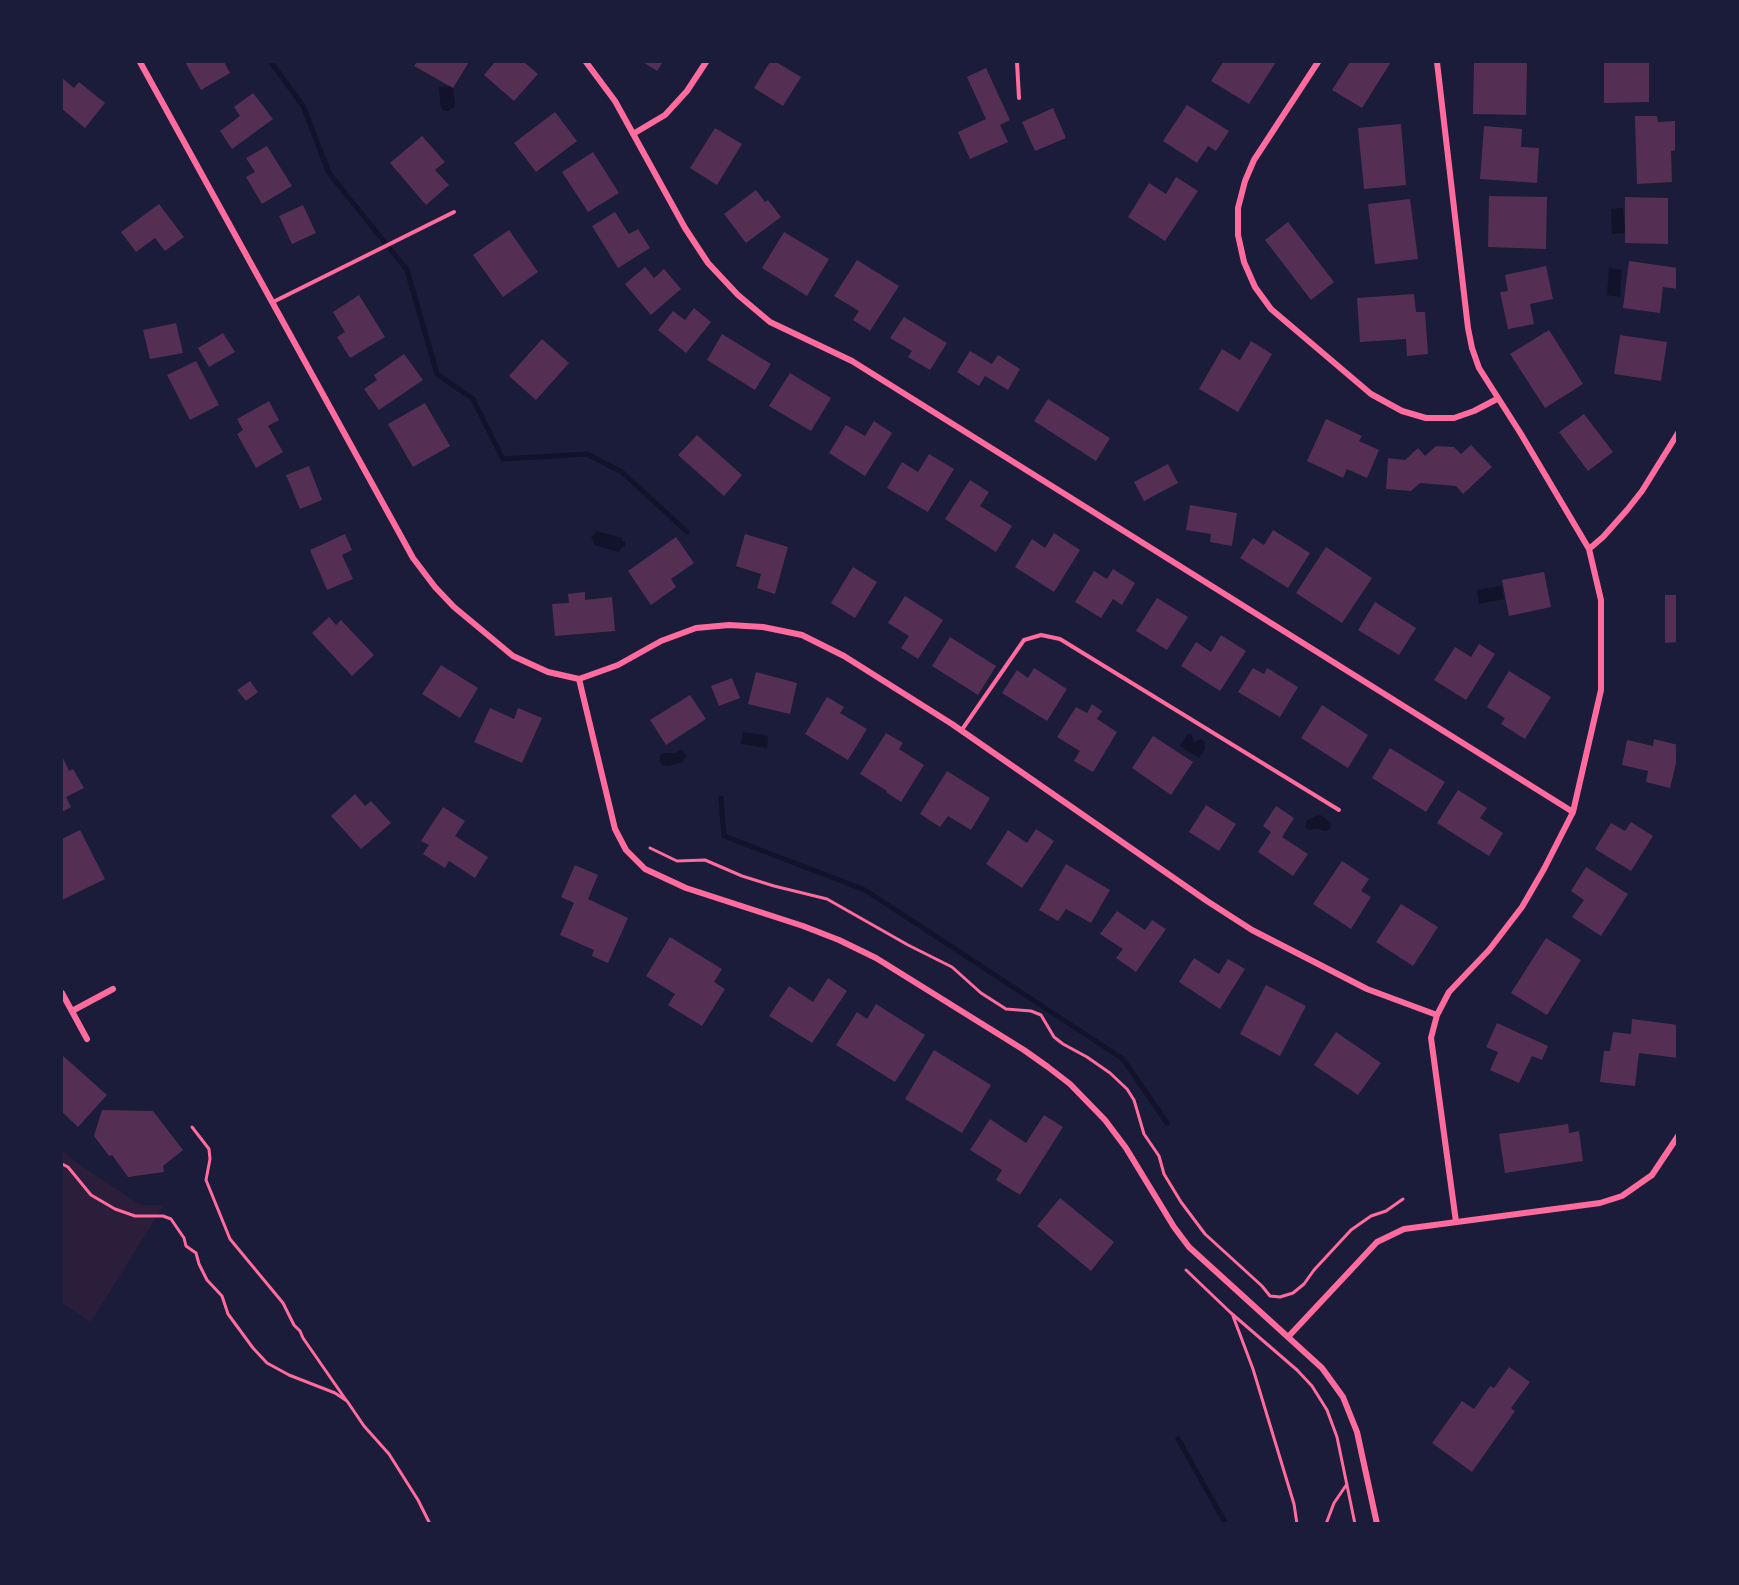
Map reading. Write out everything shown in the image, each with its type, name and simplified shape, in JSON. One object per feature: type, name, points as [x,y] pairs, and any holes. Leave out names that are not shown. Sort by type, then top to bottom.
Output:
[{"type":"street","points":[[140,62],[413,558],[435,587],[465,618],[513,656],[548,672],[579,679],[618,665],[661,641],[696,628],[729,625],[763,627],[802,635],[844,656],[962,730],[1252,930],[1367,989],[1437,1015]]},
{"type":"street","points":[[586,62],[615,101],[685,228],[708,263],[738,295],[770,322],[852,362],[1573,812]]},
{"type":"street","points":[[633,134],[665,115],[687,91],[706,62]]},
{"type":"street","points":[[1318,62],[1254,160],[1245,181],[1238,208],[1238,235],[1244,262],[1255,287],[1271,309],[1371,394],[1402,411],[1426,418],[1454,418],[1497,399]]},
{"type":"street","points":[[1437,62],[1472,348],[1479,368],[1497,399],[1521,434],[1589,549],[1601,600],[1601,690],[1573,812],[1522,907],[1489,950],[1449,992],[1437,1015],[1431,1038],[1456,1222]]},
{"type":"street","points":[[1589,549],[1627,510],[1677,433]]},
{"type":"street","points":[[579,679],[615,829],[626,850],[645,869],[686,888],[803,926],[876,958],[1048,1067],[1070,1084],[1105,1120],[1126,1148],[1174,1227],[1191,1249],[1322,1368],[1343,1397],[1357,1432],[1377,1524]]},
{"type":"street","points":[[72,1011],[113,989]]},
{"type":"street","points":[[62,993],[87,1039]]},
{"type":"street","points":[[1289,1336],[1377,1242],[1404,1229],[1600,1203],[1622,1196],[1652,1175],[1677,1136]]},
{"type":"lane","points":[[1017,62],[1019,98]]},
{"type":"lane","points":[[273,302],[454,212]]},
{"type":"lane","points":[[962,730],[1024,640],[1041,635],[1060,639],[1339,810]]},
{"type":"path","points":[[192,1127],[209,1149],[210,1159],[206,1180],[230,1239],[283,1303],[294,1325],[364,1426],[389,1454],[430,1524]]},
{"type":"path","points":[[62,1164],[68,1167],[91,1194],[115,1209],[135,1216],[163,1216],[171,1219],[186,1245],[196,1253],[207,1281],[222,1296],[228,1314],[267,1363],[289,1375],[335,1393],[347,1401]]},
{"type":"path","points":[[1186,1270],[1312,1386],[1327,1410],[1337,1437],[1355,1524]]},
{"type":"path","points":[[1232,1313],[1253,1369],[1294,1504],[1296,1524]]},
{"type":"path","points":[[1326,1524],[1334,1503],[1347,1484]]},
{"type":"shaded area","points":[[453,86],[455,106],[444,111],[441,108],[439,87]]},
{"type":"shaded area","points":[[1623,208],[1625,233],[1612,234],[1611,209]]},
{"type":"shaded area","points":[[1609,268],[1622,270],[1620,297],[1607,295]]},
{"type":"shaded area","points":[[597,531],[622,538],[625,546],[619,552],[593,545],[591,538]]},
{"type":"shaded area","points":[[1501,586],[1504,599],[1479,604],[1477,590]]},
{"type":"shaded area","points":[[743,732],[768,736],[767,748],[741,744]]},
{"type":"shaded area","points":[[1191,734],[1194,742],[1201,739],[1205,742],[1205,749],[1199,758],[1180,746],[1187,735]]},
{"type":"shaded area","points":[[680,750],[686,755],[683,762],[669,766],[659,761],[663,753],[676,753]]},
{"type":"shaded area","points":[[1319,815],[1330,823],[1329,830],[1317,828],[1309,830],[1305,827],[1307,820]]},
{"type":"shaded area","points":[[62,1150],[77,1163],[141,1205],[164,1205],[91,1322],[62,1303]]},
{"type":"building","points":[[185,62],[224,62],[230,73],[201,90]]},
{"type":"building","points":[[417,62],[469,62],[453,88],[414,66]]},
{"type":"building","points":[[495,62],[524,62],[538,74],[514,101],[484,75]]},
{"type":"building","points":[[643,62],[663,62],[657,71]]},
{"type":"building","points":[[770,62],[776,62],[801,77],[783,106],[754,88]]},
{"type":"building","points":[[1223,62],[1276,62],[1249,104],[1211,81]]},
{"type":"building","points":[[1350,62],[1391,62],[1362,108],[1332,90]]},
{"type":"building","points":[[1474,62],[1527,62],[1526,115],[1473,114]]},
{"type":"building","points":[[1604,62],[1649,62],[1649,102],[1604,103]]},
{"type":"building","points":[[986,68],[1010,120],[1000,125],[1008,142],[970,159],[958,132],[986,119],[967,77]]},
{"type":"building","points":[[62,78],[74,88],[79,82],[105,103],[85,128],[62,109]]},
{"type":"building","points":[[253,93],[273,119],[232,149],[220,131],[240,116],[234,107]]},
{"type":"building","points":[[1187,105],[1229,131],[1216,151],[1208,146],[1197,163],[1163,141]]},
{"type":"building","points":[[1053,108],[1066,138],[1035,151],[1022,122]]},
{"type":"building","points":[[555,112],[577,141],[536,172],[514,143]]},
{"type":"building","points":[[1635,116],[1657,116],[1658,122],[1675,121],[1675,150],[1671,151],[1672,182],[1637,184]]},
{"type":"building","points":[[1401,124],[1406,185],[1364,189],[1358,128]]},
{"type":"building","points":[[1484,126],[1522,129],[1521,147],[1539,148],[1537,183],[1480,179]]},
{"type":"building","points":[[715,128],[742,144],[717,185],[690,168]]},
{"type":"building","points":[[422,136],[445,162],[435,170],[449,185],[426,205],[390,163]]},
{"type":"building","points":[[267,146],[292,186],[262,204],[246,177],[255,172],[246,158]]},
{"type":"building","points":[[593,152],[619,193],[588,212],[562,172]]},
{"type":"building","points":[[1176,177],[1198,191],[1165,241],[1128,217],[1149,183],[1166,194]]},
{"type":"building","points":[[756,190],[765,202],[768,200],[781,217],[746,243],[724,214]]},
{"type":"building","points":[[1489,196],[1547,197],[1546,249],[1488,247]]},
{"type":"building","points":[[1625,197],[1668,198],[1668,244],[1625,243]]},
{"type":"building","points":[[1410,199],[1418,259],[1375,264],[1368,204]]},
{"type":"building","points":[[159,204],[184,237],[165,251],[155,238],[136,252],[121,232]]},
{"type":"building","points":[[303,205],[316,233],[292,244],[279,216]]},
{"type":"building","points":[[615,212],[629,234],[638,229],[650,248],[618,268],[592,226]]},
{"type":"building","points":[[1288,222],[1334,282],[1311,300],[1265,240]]},
{"type":"building","points":[[509,230],[538,272],[503,297],[473,255]]},
{"type":"building","points":[[784,232],[829,259],[807,296],[762,268]]},
{"type":"building","points":[[857,260],[899,286],[870,331],[853,320],[859,311],[834,296]]},
{"type":"building","points":[[1629,261],[1678,268],[1678,289],[1663,287],[1660,313],[1623,308]]},
{"type":"building","points":[[1546,266],[1553,299],[1530,304],[1534,324],[1508,329],[1500,292],[1508,291],[1505,275]]},
{"type":"building","points":[[645,267],[654,278],[664,269],[681,289],[651,315],[625,284]]},
{"type":"building","points":[[1414,294],[1416,312],[1425,312],[1428,354],[1407,356],[1406,339],[1360,342],[1357,298]]},
{"type":"building","points":[[359,295],[385,337],[350,358],[337,337],[345,332],[333,312]]},
{"type":"building","points":[[694,308],[711,322],[686,353],[658,330],[673,311],[685,320]]},
{"type":"building","points":[[904,317],[947,343],[930,370],[908,357],[912,351],[890,338]]},
{"type":"building","points":[[176,323],[183,353],[150,359],[143,330]]},
{"type":"building","points":[[1549,330],[1583,384],[1545,408],[1510,354]]},
{"type":"building","points":[[223,333],[235,352],[209,367],[198,348]]},
{"type":"building","points":[[722,334],[771,364],[755,390],[707,360]]},
{"type":"building","points":[[1620,335],[1667,342],[1661,381],[1614,374]]},
{"type":"building","points":[[542,339],[569,363],[536,400],[509,376]]},
{"type":"building","points":[[1251,341],[1272,354],[1238,412],[1199,389],[1222,349],[1240,360]]},
{"type":"building","points":[[970,351],[992,364],[998,355],[1020,369],[1008,390],[985,376],[979,386],[957,372]]},
{"type":"building","points":[[404,354],[423,380],[379,410],[364,389],[377,380],[374,375]]},
{"type":"building","points":[[196,361],[219,405],[190,420],[167,375]]},
{"type":"building","points":[[790,373],[831,398],[811,431],[769,406]]},
{"type":"building","points":[[1048,399],[1110,438],[1096,461],[1034,421]]},
{"type":"building","points":[[269,401],[279,420],[268,426],[283,452],[256,468],[237,434],[243,430],[237,419]]},
{"type":"building","points":[[425,403],[450,446],[413,467],[388,424]]},
{"type":"building","points":[[1584,414],[1613,452],[1588,471],[1559,432]]},
{"type":"building","points":[[1326,419],[1362,436],[1359,441],[1379,450],[1367,478],[1347,469],[1343,478],[1307,461]]},
{"type":"building","points":[[874,421],[892,433],[865,476],[829,453],[846,425],[865,436]]},
{"type":"building","points":[[697,435],[742,475],[724,496],[678,455]]},
{"type":"building","points":[[1471,445],[1492,467],[1463,494],[1456,486],[1420,483],[1411,491],[1386,489],[1388,458],[1405,460],[1418,448],[1425,456],[1436,446],[1454,447],[1461,454]]},
{"type":"building","points":[[929,454],[954,469],[928,512],[887,488],[902,462],[918,472]]},
{"type":"building","points":[[1168,464],[1178,483],[1144,501],[1134,482]]},
{"type":"building","points":[[309,466],[322,500],[300,509],[286,475]]},
{"type":"building","points":[[970,480],[989,492],[980,506],[1012,526],[996,552],[945,519]]},
{"type":"building","points":[[1190,505],[1237,513],[1232,546],[1210,542],[1211,534],[1186,530]]},
{"type":"building","points":[[1273,530],[1310,553],[1288,588],[1240,558],[1253,538],[1264,545]]},
{"type":"building","points":[[1054,533],[1080,550],[1054,592],[1015,567],[1032,539],[1045,548]]},
{"type":"building","points":[[345,534],[352,550],[342,555],[353,579],[327,590],[310,550]]},
{"type":"building","points":[[745,534],[788,547],[775,594],[757,588],[761,574],[736,566]]},
{"type":"building","points":[[676,537],[694,563],[671,579],[676,587],[651,605],[628,571]]},
{"type":"building","points":[[1326,547],[1372,578],[1342,623],[1296,593]]},
{"type":"building","points":[[853,567],[877,582],[855,618],[831,603]]},
{"type":"building","points":[[1113,569],[1135,583],[1122,605],[1113,599],[1101,618],[1075,602],[1094,571],[1107,579]]},
{"type":"building","points":[[1544,572],[1551,607],[1509,616],[1502,580]]},
{"type":"building","points":[[585,592],[585,600],[612,597],[615,631],[555,636],[552,604],[569,603],[568,594]]},
{"type":"building","points":[[1665,595],[1678,595],[1678,642],[1665,643]]},
{"type":"building","points":[[905,596],[943,620],[918,659],[901,648],[909,636],[888,623]]},
{"type":"building","points":[[1157,598],[1188,617],[1167,650],[1136,631]]},
{"type":"building","points":[[1375,602],[1416,628],[1399,655],[1358,630]]},
{"type":"building","points":[[329,617],[336,625],[341,620],[374,655],[352,676],[312,633]]},
{"type":"building","points":[[1221,635],[1246,651],[1220,691],[1181,666],[1196,642],[1211,652]]},
{"type":"building","points":[[950,637],[996,666],[978,695],[932,666]]},
{"type":"building","points":[[1479,644],[1495,654],[1466,700],[1434,680],[1455,647],[1471,657]]},
{"type":"building","points":[[441,665],[478,688],[460,718],[422,694]]},
{"type":"building","points":[[1034,668],[1067,689],[1047,721],[1002,693],[1017,670],[1028,678]]},
{"type":"building","points":[[1253,668],[1264,674],[1267,668],[1298,687],[1280,717],[1238,692]]},
{"type":"building","points":[[1509,671],[1551,697],[1525,739],[1501,724],[1505,718],[1487,707]]},
{"type":"building","points":[[756,672],[797,683],[790,714],[748,704]]},
{"type":"building","points":[[732,678],[740,698],[719,706],[711,686]]},
{"type":"building","points":[[250,681],[258,692],[246,701],[237,690]]},
{"type":"building","points":[[690,695],[706,719],[666,745],[650,720]]},
{"type":"building","points":[[827,697],[844,707],[840,713],[867,729],[848,760],[805,734]]},
{"type":"building","points":[[1092,704],[1102,711],[1097,719],[1117,732],[1093,772],[1074,761],[1080,751],[1057,737],[1076,707],[1087,713]]},
{"type":"building","points":[[1322,705],[1368,735],[1348,768],[1301,738]]},
{"type":"building","points":[[490,708],[514,719],[518,708],[542,718],[522,763],[474,742]]},
{"type":"building","points":[[886,733],[903,743],[899,749],[924,765],[901,802],[860,774]]},
{"type":"building","points":[[1153,736],[1193,762],[1171,795],[1132,768]]},
{"type":"building","points":[[1654,739],[1678,745],[1678,755],[1670,788],[1646,782],[1648,771],[1622,765],[1627,740],[1653,746]]},
{"type":"building","points":[[1390,748],[1445,782],[1426,812],[1372,778]]},
{"type":"building","points":[[62,756],[69,771],[73,769],[84,788],[66,797],[71,807],[62,812]]},
{"type":"building","points":[[947,771],[990,798],[971,830],[948,816],[940,827],[920,814]]},
{"type":"building","points":[[1458,790],[1487,808],[1480,818],[1503,833],[1489,856],[1437,823]]},
{"type":"building","points":[[355,794],[365,806],[371,801],[391,823],[361,849],[331,816]]},
{"type":"building","points":[[1206,805],[1236,824],[1219,851],[1189,832]]},
{"type":"building","points":[[1276,806],[1294,818],[1282,837],[1308,854],[1293,876],[1258,852],[1271,832],[1263,826]]},
{"type":"building","points":[[443,807],[465,821],[455,836],[488,857],[475,878],[449,861],[445,868],[423,854],[429,845],[421,841]]},
{"type":"building","points":[[1631,822],[1653,836],[1631,871],[1595,849],[1611,823],[1625,831]]},
{"type":"building","points":[[1036,829],[1054,841],[1022,888],[986,864],[1008,830],[1027,843]]},
{"type":"building","points":[[80,830],[105,879],[62,900],[62,839]]},
{"type":"building","points":[[1342,861],[1369,879],[1361,891],[1371,897],[1351,929],[1313,904]]},
{"type":"building","points":[[1066,864],[1110,890],[1091,923],[1066,909],[1058,921],[1039,910]]},
{"type":"building","points":[[575,865],[598,875],[588,899],[628,918],[608,963],[592,956],[594,950],[560,935],[574,903],[561,897]]},
{"type":"building","points":[[1586,867],[1628,894],[1601,936],[1572,917],[1584,900],[1571,891]]},
{"type":"building","points":[[1401,904],[1438,927],[1413,966],[1376,942]]},
{"type":"building","points":[[1117,911],[1145,930],[1152,920],[1166,929],[1136,972],[1116,958],[1123,949],[1100,934]]},
{"type":"building","points":[[670,937],[722,969],[714,982],[725,989],[702,1026],[668,1005],[675,994],[646,976]]},
{"type":"building","points":[[1546,938],[1581,960],[1547,1015],[1511,993]]},
{"type":"building","points":[[1194,958],[1219,974],[1228,959],[1245,969],[1220,1009],[1179,982]]},
{"type":"building","points":[[828,978],[847,991],[812,1043],[769,1016],[789,986],[813,1002]]},
{"type":"building","points":[[1266,985],[1306,1006],[1280,1056],[1240,1034]]},
{"type":"building","points":[[876,1004],[925,1035],[895,1082],[836,1045],[857,1012],[867,1019]]},
{"type":"building","points":[[1632,1019],[1678,1025],[1678,1058],[1639,1053],[1635,1086],[1600,1082],[1604,1051],[1610,1051],[1613,1032],[1631,1034]]},
{"type":"building","points":[[1497,1023],[1548,1046],[1542,1060],[1532,1056],[1519,1083],[1490,1070],[1498,1052],[1486,1047]]},
{"type":"building","points":[[1336,1032],[1381,1063],[1358,1095],[1314,1065]]},
{"type":"building","points":[[934,1050],[991,1085],[962,1133],[905,1099]]},
{"type":"building","points":[[62,1055],[107,1095],[78,1127],[62,1112]]},
{"type":"building","points":[[102,1110],[153,1111],[183,1150],[163,1166],[164,1172],[128,1177],[94,1136]]},
{"type":"building","points":[[1044,1115],[1063,1127],[1020,1195],[996,1180],[1002,1170],[970,1150],[990,1119],[1026,1143]]},
{"type":"building","points":[[1568,1124],[1569,1133],[1579,1131],[1583,1161],[1505,1173],[1499,1134]]},
{"type":"building","points":[[1060,1198],[1114,1242],[1091,1271],[1037,1226]]},
{"type":"building","points":[[1509,1367],[1530,1382],[1511,1408],[1515,1411],[1472,1472],[1432,1443],[1462,1401],[1474,1409],[1490,1386],[1494,1388]]},
{"type":"waterway","points":[[271,62],[303,106],[329,173],[407,270],[437,374],[473,399],[503,459],[587,454],[622,472],[687,532]]},
{"type":"waterway","points":[[721,798],[724,836],[865,890],[1123,1059],[1167,1123]]},
{"type":"waterway","points":[[1178,1439],[1226,1524]]}]
